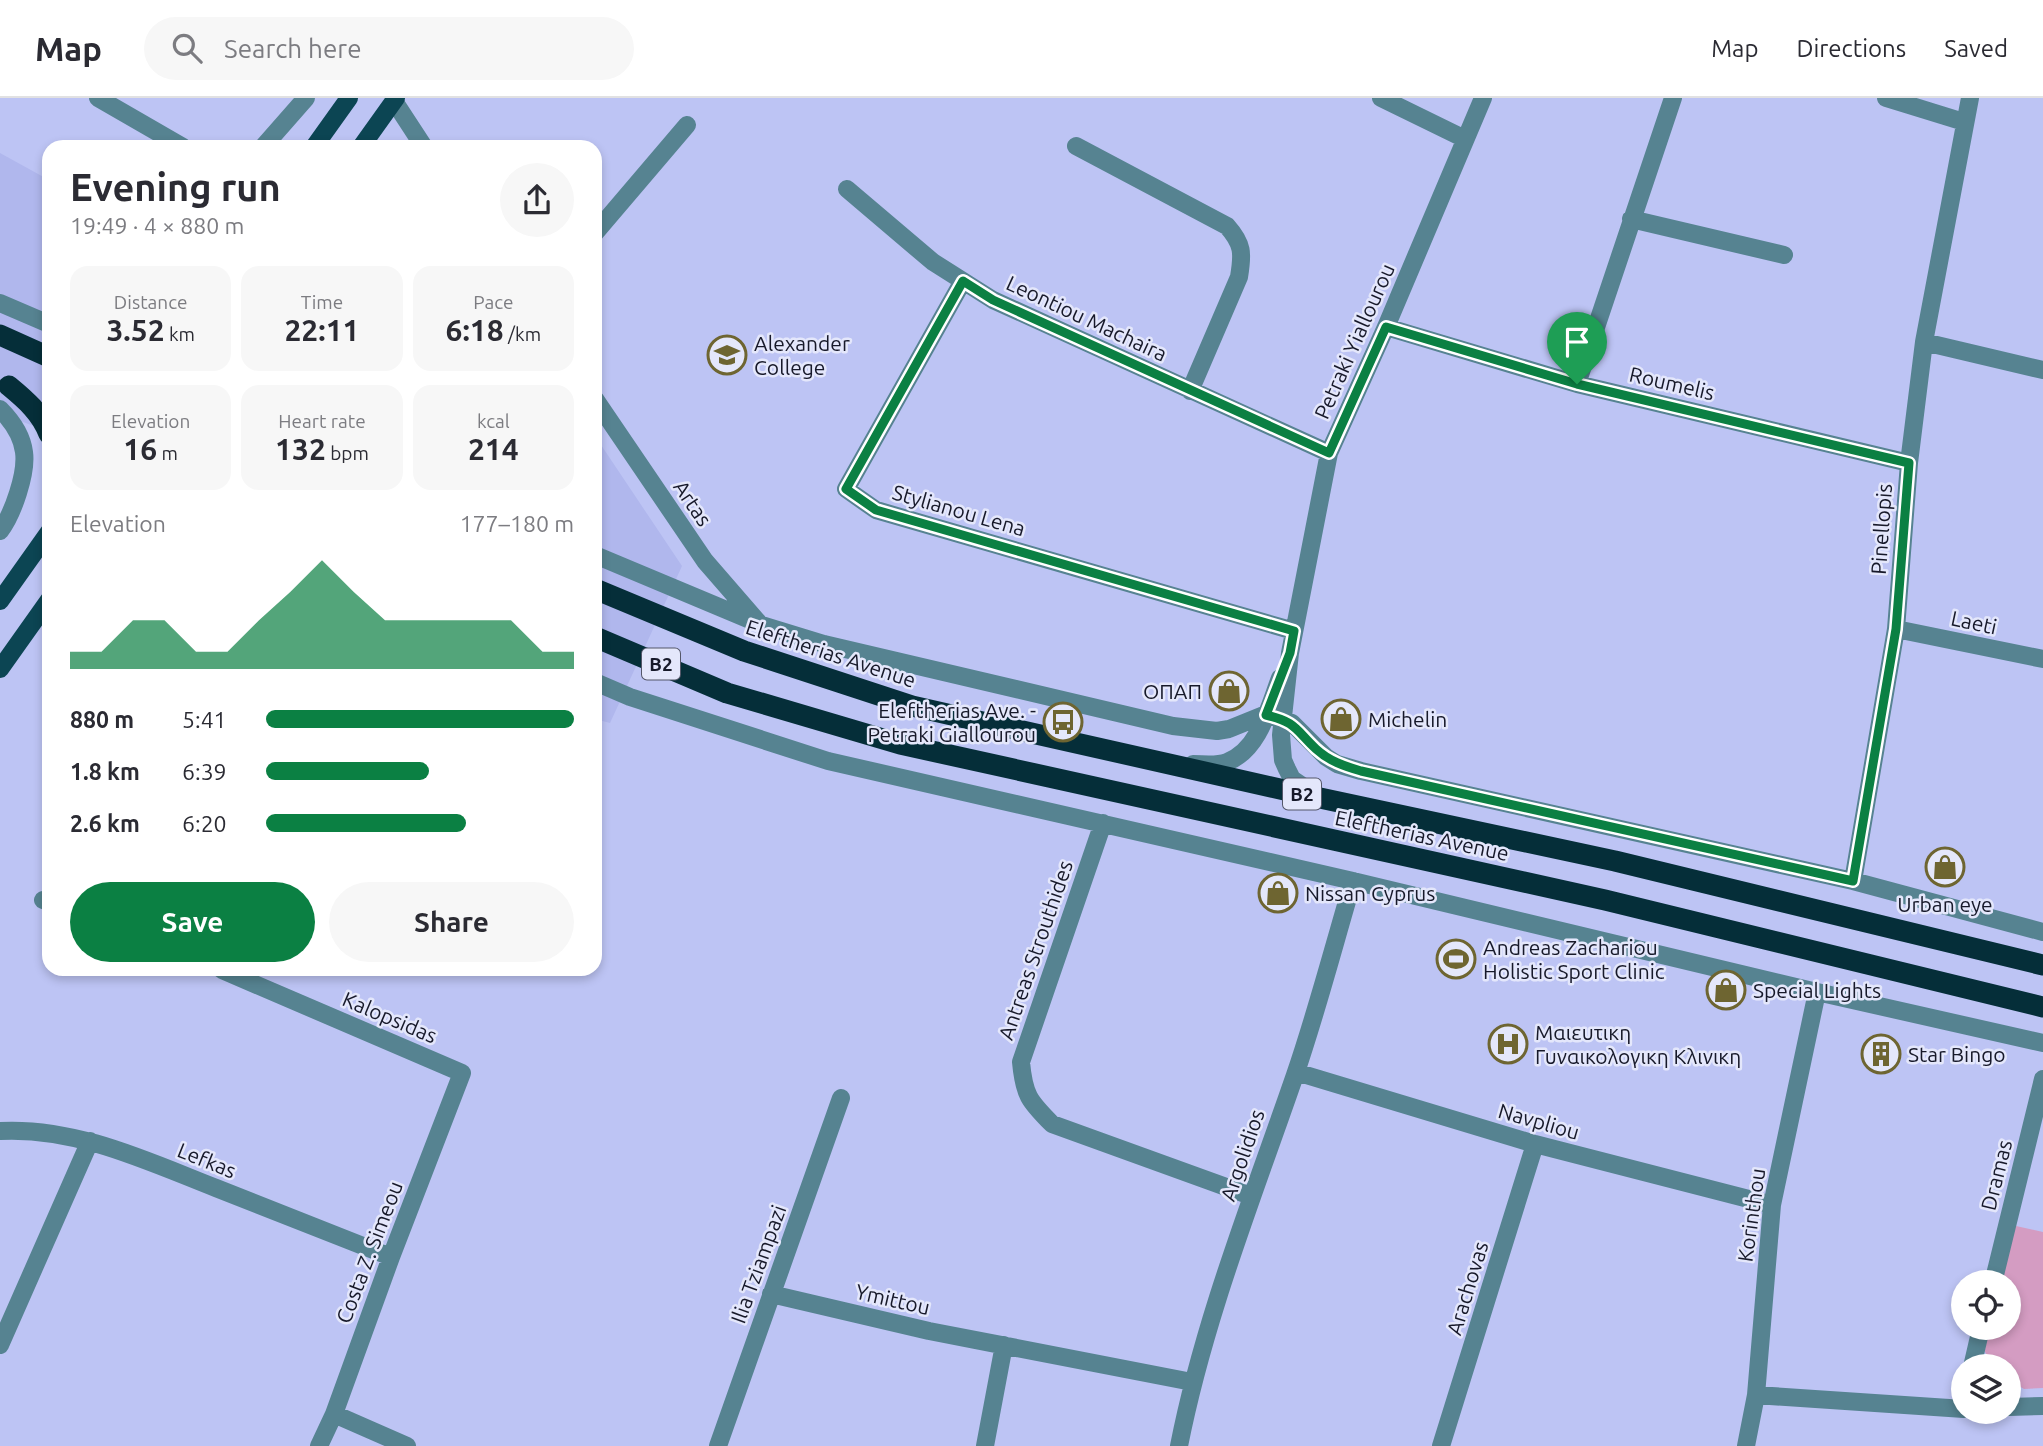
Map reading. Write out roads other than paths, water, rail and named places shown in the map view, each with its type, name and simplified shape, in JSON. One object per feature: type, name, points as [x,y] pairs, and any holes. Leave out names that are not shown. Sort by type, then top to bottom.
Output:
[{"type":"highway","points":[[0,335],[42,352]]},
{"type":"highway","points":[[4,385],[42,401]]},
{"type":"highway","points":[[4,385],[34,408],[42,419]]},
{"type":"highway","name":"Eleftherias Avenue","points":[[602,592],[744,652],[912,705],[1165,764],[1615,861],[2043,965]]},
{"type":"highway","name":"Eleftherias Avenue","points":[[602,640],[727,693],[900,744],[1605,900],[2043,1007]]},
{"type":"main road","points":[[319,140],[349,98]]},
{"type":"main road","points":[[365,140],[395,100]]},
{"type":"main road","points":[[0,601],[42,542]]},
{"type":"main road","points":[[0,668],[42,610]]},
{"type":"street","points":[[98,98],[171,140]]},
{"type":"street","points":[[269,140],[306,98]]},
{"type":"street","points":[[1381,98],[1465,139]]},
{"type":"street","name":"Petraki Yiallourou","points":[[1165,764],[1227,762],[1244,752],[1274,717],[1290,653],[1329,453],[1386,327],[1483,98]]},
{"type":"street","points":[[1577,384],[1672,98]]},
{"type":"street","points":[[1886,98],[1964,122]]},
{"type":"street","name":"Pinellopis","points":[[1853,881],[1896,629],[1909,463],[1924,342],[1970,98]]},
{"type":"street","points":[[395,100],[420,140]]},
{"type":"street","points":[[602,225],[687,125]]},
{"type":"street","points":[[1076,146],[1227,226],[1238,239],[1242,256],[1239,276],[1190,391]]},
{"type":"street","name":"Leontiou Machaira","points":[[846,189],[933,262],[993,300],[1329,453]]},
{"type":"street","points":[[1632,219],[1784,255]]},
{"type":"street","name":"Stylianou Lena","points":[[963,281],[846,489],[876,510],[1294,631]]},
{"type":"street","points":[[0,303],[42,321]]},
{"type":"street","name":"Roumelis","points":[[1386,327],[1577,384],[1909,463]]},
{"type":"street","points":[[1924,342],[2043,370]]},
{"type":"street","points":[[0,409],[9,418],[24,453],[18,496],[0,531]]},
{"type":"street","name":"Artas","points":[[602,409],[705,561],[762,625]]},
{"type":"street","points":[[602,558],[762,625],[824,644],[1173,726],[1217,731],[1229,729],[1254,717],[1274,717],[1300,730],[1326,757],[1337,764],[1361,771],[1853,881],[2043,932]]},
{"type":"street","name":"Laeti","points":[[1896,629],[2043,659]]},
{"type":"street","points":[[602,685],[630,697],[828,761],[2043,1043]]},
{"type":"street","name":"Petraki Yiallourou","points":[[1274,717],[1292,779],[1320,798]]},
{"type":"street","name":"Antreas Strouthides","points":[[1103,823],[1021,1062],[1023,1086],[1032,1104],[1052,1124],[1251,1196]]},
{"type":"street","name":"Argolidios","points":[[1178,1446],[1192,1382],[1251,1196],[1296,1072],[1353,881]]},
{"type":"street","name":"Kalopsidas","points":[[236,976],[462,1073]]},
{"type":"street","name":"Korinthou","points":[[1746,1446],[1756,1395],[1772,1205],[1817,992]]},
{"type":"street","name":"Navpliou","points":[[1296,1072],[1535,1144],[1772,1205]]},
{"type":"street","name":"Costa Z. Simeou","points":[[318,1446],[334,1414],[462,1073]]},
{"type":"street","name":"Dramas","points":[[1996,1270],[2043,1079]]},
{"type":"street","name":"Ilia Tziampazi","points":[[718,1446],[841,1098]]},
{"type":"street","name":"Lefkas","points":[[0,1131],[48,1132],[90,1141],[146,1160],[391,1257]]},
{"type":"street","points":[[0,1345],[90,1141]]},
{"type":"street","name":"Arachovas","points":[[1441,1446],[1535,1144]]},
{"type":"street","name":"Ymittou","points":[[771,1294],[929,1331],[1192,1382]]},
{"type":"street","points":[[985,1446],[1004,1345]]},
{"type":"street","points":[[1756,1395],[1951,1405]]},
{"type":"street","points":[[2021,1407],[2043,1406]]},
{"type":"street","points":[[334,1414],[407,1446]]},
{"type":"place","name":"Alexander College","points":[[727,355]]},
{"type":"place","name":"ΟΠΑΠ","points":[[1229,691]]},
{"type":"place","name":"Michelin","points":[[1341,719]]},
{"type":"place","name":"Eleftherias Ave. - Petraki Giallourou","points":[[1063,722]]},
{"type":"place","name":"Urban eye","points":[[1945,867]]},
{"type":"place","name":"Nissan Cyprus","points":[[1278,893]]},
{"type":"place","name":"Andreas Zachariou Holistic Sport Clinic","points":[[1456,959]]},
{"type":"place","name":"Special Lights","points":[[1726,990]]},
{"type":"place","name":"Μαιευτικη Γυναικολογικη Κλινικη","points":[[1508,1044]]},
{"type":"place","name":"Star Bingo","points":[[1881,1054]]}]
